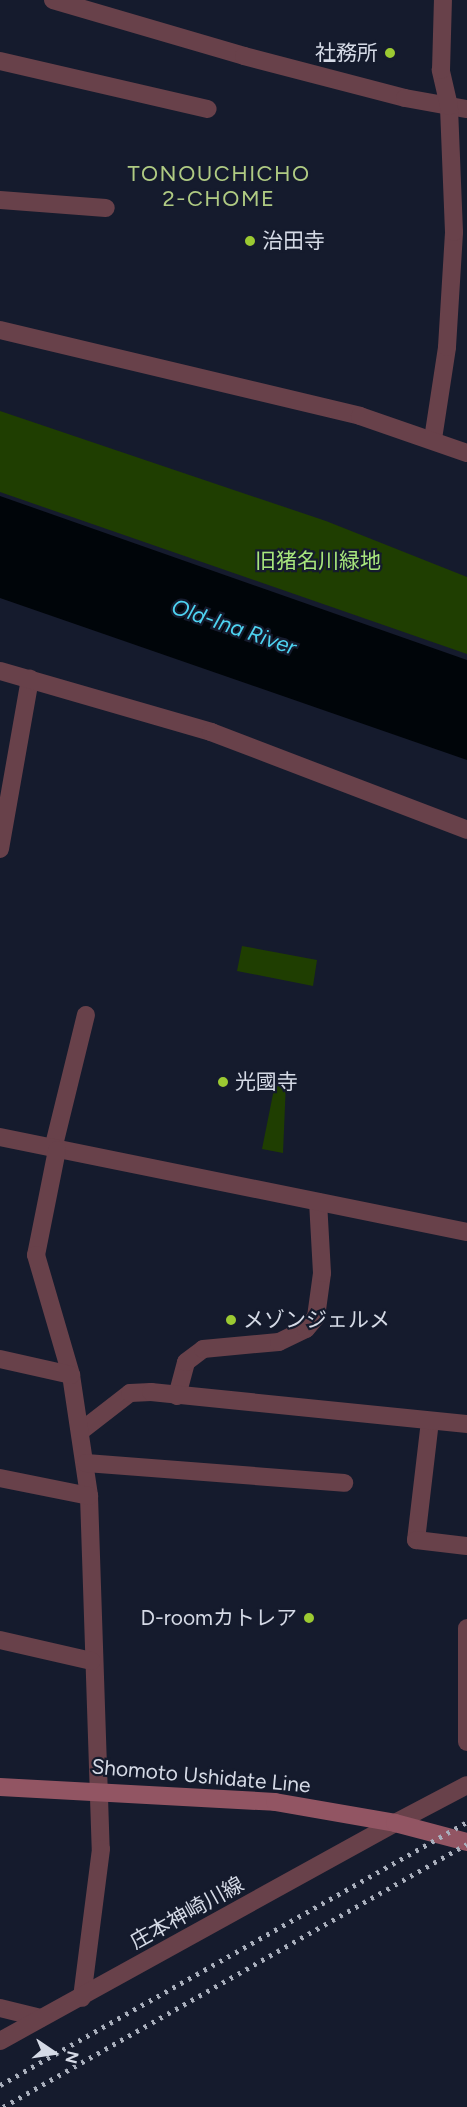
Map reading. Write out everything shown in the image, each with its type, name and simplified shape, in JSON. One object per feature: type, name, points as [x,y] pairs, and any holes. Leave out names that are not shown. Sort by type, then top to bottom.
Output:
[{"type":"main road","name":"Shomoto Ushidate Line","points":[[0,1786],[99,1789],[275,1802],[395,1822],[467,1842]]},
{"type":"street","points":[[52,0],[244,56],[458,108]]},
{"type":"street","points":[[433,439],[447,347],[460,233],[458,108],[441,69],[443,0]]},
{"type":"street","points":[[0,61],[208,109]]},
{"type":"street","points":[[0,200],[106,208]]},
{"type":"street","points":[[0,330],[360,416],[433,439],[467,453]]},
{"type":"street","points":[[0,671],[211,732],[467,830]]},
{"type":"street","points":[[0,844],[30,679]]},
{"type":"street","points":[[82,1998],[101,1849],[92,1661],[89,1496],[86,1463],[71,1375],[36,1255],[55,1150],[86,1015]]},
{"type":"street","points":[[0,1137],[467,1232]]},
{"type":"street","points":[[177,1396],[186,1362],[203,1349],[279,1341],[306,1329],[316,1317],[322,1273],[318,1202]]},
{"type":"street","points":[[0,1359],[71,1375]]},
{"type":"street","points":[[81,1431],[130,1393],[467,1424]]},
{"type":"street","points":[[430,1421],[416,1540],[467,1546]]},
{"type":"street","points":[[86,1463],[344,1483]]},
{"type":"street","points":[[0,1478],[89,1496]]},
{"type":"street","points":[[467,1628],[467,1742]]},
{"type":"street","points":[[0,1640],[92,1661]]},
{"type":"street","name":"庄本神崎川線","points":[[0,2042],[395,1822],[467,1785]]},
{"type":"street","points":[[0,2008],[41,2018]]},
{"type":"green space","name":"旧猪名川緑地","points":[[0,411],[326,521],[467,577],[467,654],[0,492]]},
{"type":"green space","points":[[242,946],[317,960],[313,986],[237,971]]},
{"type":"green space","points":[[276,1079],[286,1082],[283,1153],[262,1149]]},
{"type":"water","name":"Old-Ina River","points":[[0,496],[467,660],[467,760],[0,598]]},
{"type":"railway","points":[[0,2085],[467,1822]]},
{"type":"railway","points":[[3,2107],[467,1844]]},
{"type":"place","name":"社務所","points":[[390,53]]},
{"type":"place","name":"治田寺","points":[[250,241]]},
{"type":"place","name":"光國寺","points":[[223,1082]]},
{"type":"place","name":"メゾンジェルメ","points":[[231,1320]]},
{"type":"place","name":"D-roomカトレア","points":[[309,1618]]},
{"type":"district","name":"TONOUCHICHO 2-CHOME","points":[[219,186]]}]
